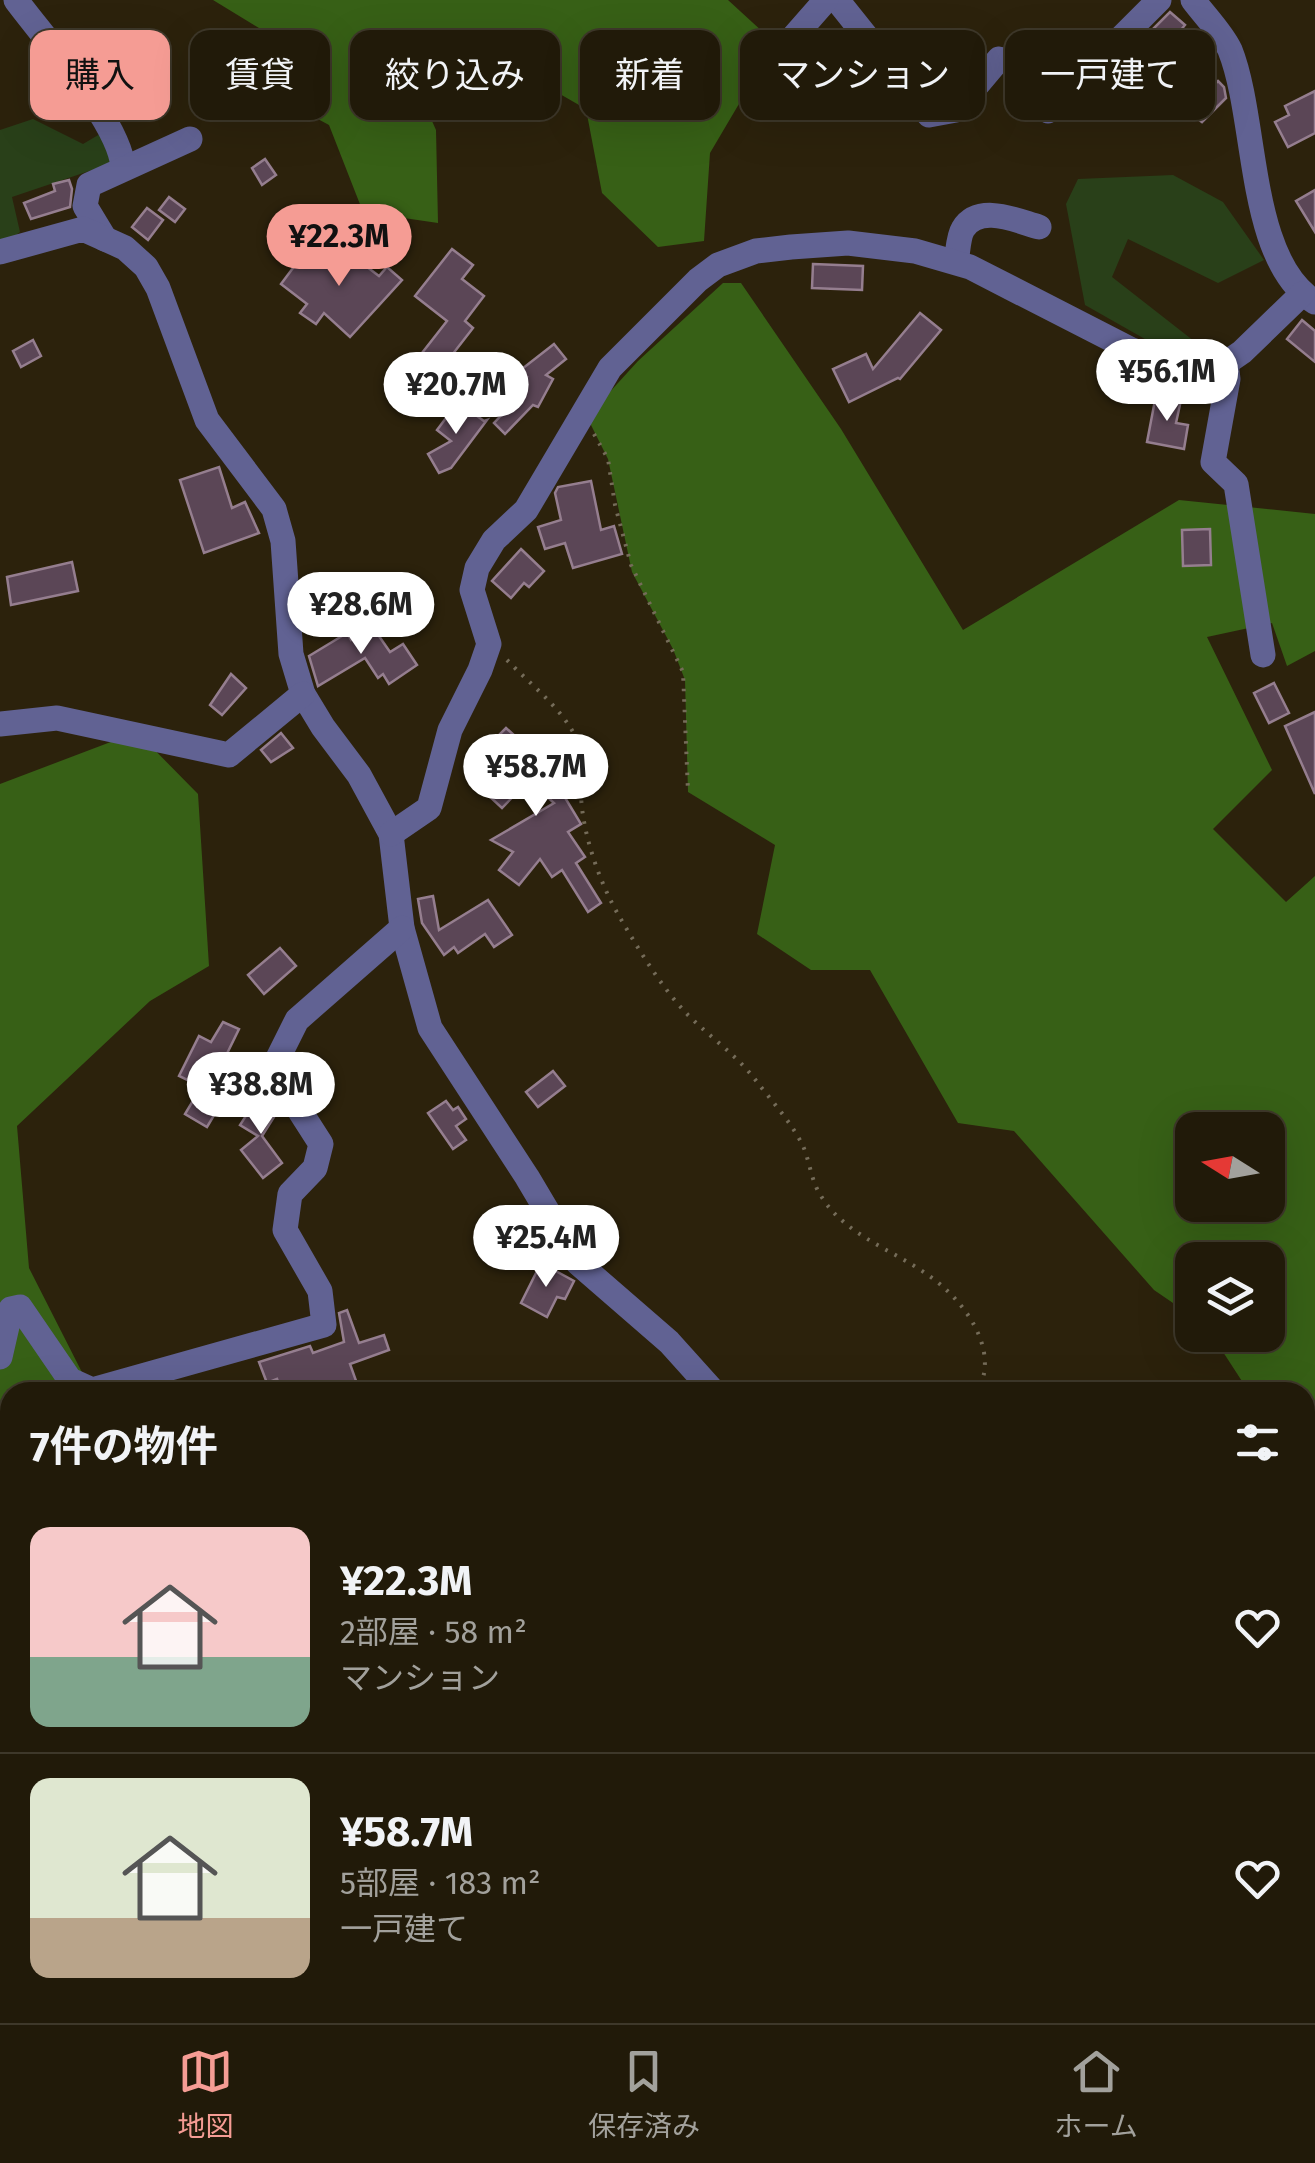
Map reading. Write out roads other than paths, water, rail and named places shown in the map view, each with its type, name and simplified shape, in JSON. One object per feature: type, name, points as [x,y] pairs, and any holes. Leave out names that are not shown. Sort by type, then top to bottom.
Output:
[{"type":"street","points":[[16,0],[111,128],[124,168]]},
{"type":"street","points":[[800,30],[826,0]]},
{"type":"street","points":[[837,0],[929,115],[956,110],[1000,59]]},
{"type":"street","points":[[1129,30],[1159,0]]},
{"type":"street","points":[[391,834],[429,808],[450,730],[489,644],[472,590],[477,568],[494,540],[526,510],[610,368],[718,265],[756,250],[848,244],[915,252],[956,262],[1132,350],[1167,363],[1205,368],[1226,363],[1308,298],[1274,246],[1261,206],[1242,95],[1229,48],[1193,0]]},
{"type":"street","points":[[105,239],[85,206],[89,185],[190,139]]},
{"type":"street","points":[[956,262],[963,230],[978,216],[996,215],[1039,227]]},
{"type":"street","points":[[0,252],[83,229],[125,248],[146,267],[158,288],[207,420],[274,509],[283,541],[290,654],[303,694],[359,776],[391,834],[402,928],[430,1028],[578,1263],[669,1342],[705,1382]]},
{"type":"street","points":[[1226,363],[1228,380],[1212,462],[1236,484],[1263,654]]},
{"type":"street","points":[[0,724],[58,718],[228,756],[303,694]]},
{"type":"street","points":[[121,1382],[324,1325],[320,1291],[284,1230],[290,1194],[315,1168],[321,1144],[280,1080],[277,1060],[297,1020],[402,928]]},
{"type":"street","points":[[0,1357],[11,1309],[20,1306],[74,1382]]}]
